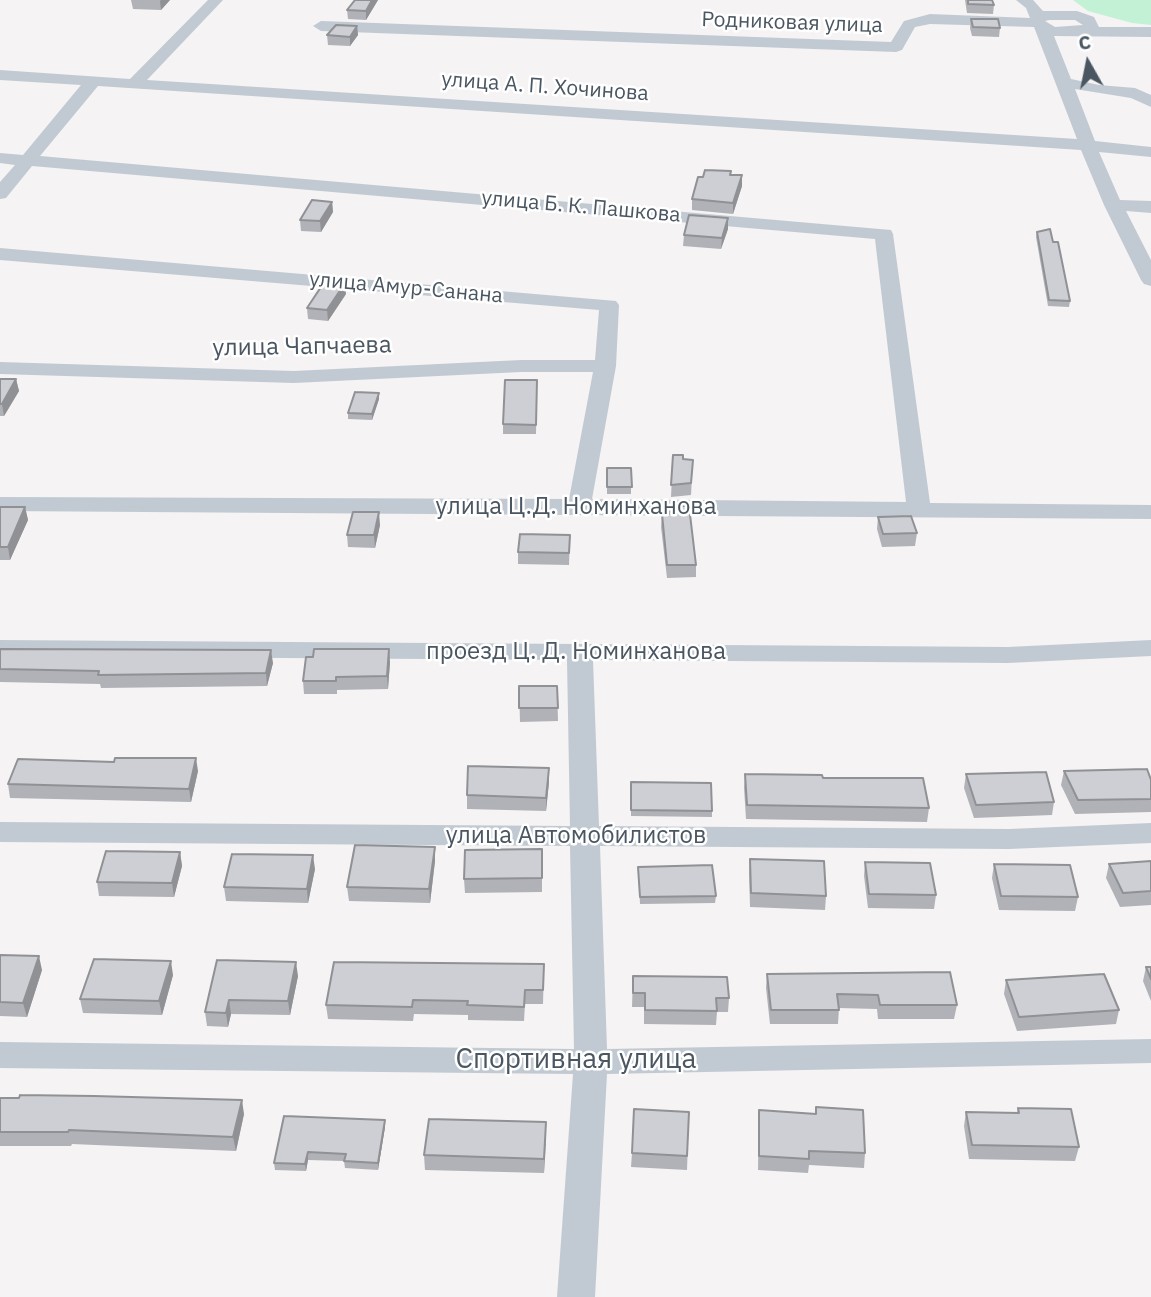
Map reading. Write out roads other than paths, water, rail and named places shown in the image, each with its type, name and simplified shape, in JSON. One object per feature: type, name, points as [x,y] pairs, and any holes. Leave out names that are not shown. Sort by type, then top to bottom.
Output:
[{"type":"street","points":[[134,84],[216,0]]},
{"type":"street","points":[[1023,0],[1033,6],[1051,46],[1086,145],[1151,280]]},
{"type":"street","points":[[1039,0],[1061,8],[1078,24]]},
{"type":"street","points":[[1060,0],[1078,24]]},
{"type":"street","name":"Родниковая улица","points":[[320,26],[896,47],[909,24],[930,19],[1039,23]]},
{"type":"street","points":[[1039,23],[1060,32],[1078,24],[1148,32]]},
{"type":"street","points":[[1051,46],[1078,24]]},
{"type":"street","name":"улица А. П. Хочинова","points":[[0,75],[1086,145]]},
{"type":"street","points":[[0,194],[94,80]]},
{"type":"street","points":[[1064,82],[1099,90],[1135,93],[1151,102]]},
{"type":"street","points":[[1086,145],[1151,152]]},
{"type":"street","name":"улица Б. К. Пашкова","points":[[0,158],[884,234],[919,510]]},
{"type":"street","points":[[1113,205],[1151,207]]},
{"type":"street","name":"улица Амур-Санана","points":[[0,254],[609,305],[605,366],[579,506]]},
{"type":"street","name":"улица Чапчаева","points":[[0,368],[294,377],[521,366],[605,366]]},
{"type":"street","name":"улица Ц.Д. Номинханова","points":[[0,504],[1151,512]]},
{"type":"street","name":"проезд Ц. Д. Номинханова","points":[[0,648],[1008,655],[1151,648]]},
{"type":"street","points":[[576,1297],[591,1062],[580,652]]},
{"type":"street","name":"улица Автомобилистов","points":[[0,832],[1009,839],[1151,833]]},
{"type":"street","name":"Спортивная улица","points":[[0,1055],[591,1062],[1151,1051]]}]
